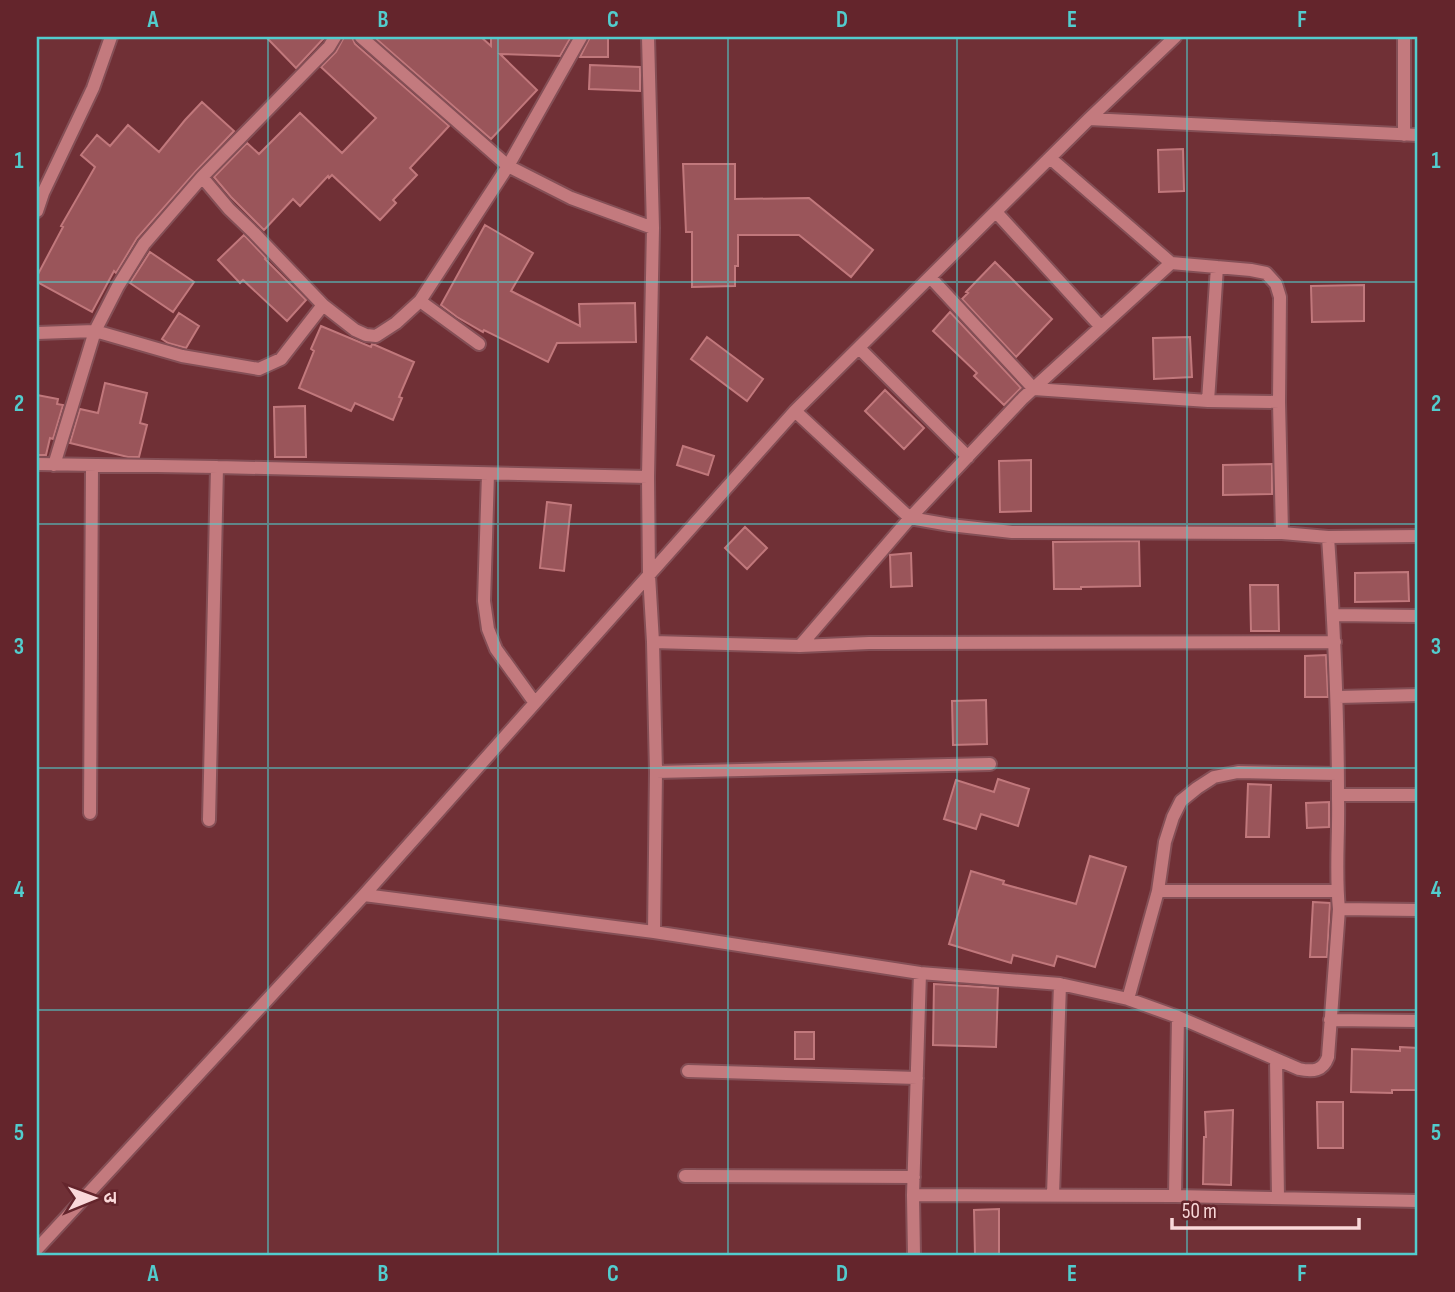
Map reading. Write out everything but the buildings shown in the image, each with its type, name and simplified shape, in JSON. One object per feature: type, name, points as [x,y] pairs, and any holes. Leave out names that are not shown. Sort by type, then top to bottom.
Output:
[{"type":"street","points":[[37,211],[93,88],[111,37]]},
{"type":"street","points":[[54,465],[95,331],[144,244],[202,177],[329,47],[335,37]]},
{"type":"street","points":[[361,37],[509,166],[571,198],[653,228]]},
{"type":"street","points":[[202,177],[229,209],[323,305],[355,330],[376,336],[396,323],[420,301],[509,166],[581,37]]},
{"type":"street","points":[[648,37],[653,228],[648,477],[656,772],[654,932]]},
{"type":"street","points":[[37,1249],[363,895],[795,411],[1088,119],[1175,37]]},
{"type":"street","points":[[1404,37],[1404,135]]},
{"type":"street","points":[[1088,119],[1418,135]]},
{"type":"street","points":[[1050,158],[1171,263],[1251,270],[1266,273],[1276,284],[1280,297],[1282,533]]},
{"type":"street","points":[[996,212],[1101,327]]},
{"type":"street","points":[[800,646],[911,518],[1023,398],[1171,263]]},
{"type":"street","points":[[1208,401],[1217,267]]},
{"type":"street","points":[[930,277],[1034,389],[1208,401],[1279,402]]},
{"type":"street","points":[[420,301],[479,344]]},
{"type":"street","points":[[37,333],[95,331],[182,356],[259,369],[281,359],[323,305]]},
{"type":"street","points":[[859,348],[968,457]]},
{"type":"street","points":[[795,411],[911,518],[1012,531],[1282,533],[1328,537],[1418,536]]},
{"type":"street","points":[[37,464],[648,477]]},
{"type":"street","points":[[90,813],[92,466]]},
{"type":"street","points":[[209,820],[217,467]]},
{"type":"street","points":[[488,474],[484,601],[488,629],[496,649],[535,703]]},
{"type":"street","points":[[363,895],[654,932],[920,973],[1060,984],[1128,999],[1178,1017],[1299,1069],[1321,1069],[1328,1057],[1339,909],[1338,697],[1328,537]]},
{"type":"street","points":[[1333,615],[1418,616]]},
{"type":"street","points":[[653,642],[800,646],[869,643],[1335,642]]},
{"type":"street","points":[[1338,697],[1418,695]]},
{"type":"street","points":[[656,772],[990,764]]},
{"type":"street","points":[[1128,999],[1158,891],[1165,842],[1181,802],[1214,777],[1238,772],[1337,774]]},
{"type":"street","points":[[1339,795],[1418,795]]},
{"type":"street","points":[[1158,891],[1337,891]]},
{"type":"street","points":[[1339,909],[1418,910]]},
{"type":"street","points":[[914,1255],[913,1195],[920,973]]},
{"type":"street","points":[[1053,1195],[1060,984]]},
{"type":"street","points":[[1175,1196],[1178,1017]]},
{"type":"street","points":[[1330,1020],[1418,1021]]},
{"type":"street","points":[[1276,1059],[1278,1198]]},
{"type":"street","points":[[688,1071],[916,1078]]},
{"type":"street","points":[[685,1177],[914,1177]]},
{"type":"street","points":[[913,1195],[1175,1196],[1418,1201]]}]
